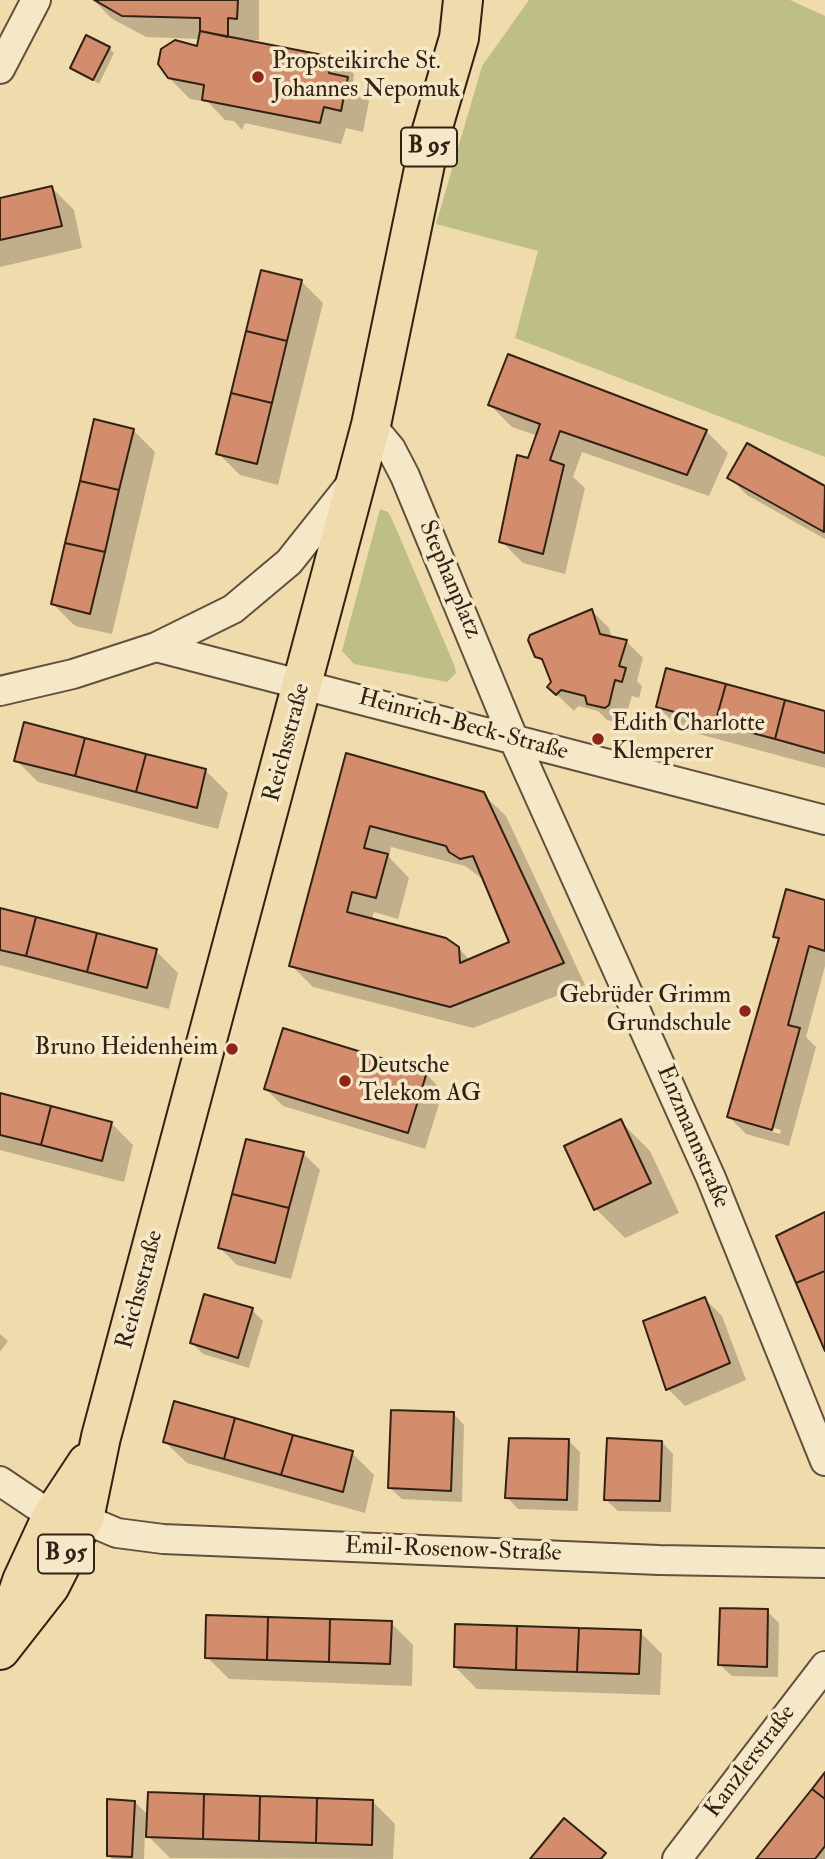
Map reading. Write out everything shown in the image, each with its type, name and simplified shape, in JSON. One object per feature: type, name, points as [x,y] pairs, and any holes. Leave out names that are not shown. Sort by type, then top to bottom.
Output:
[{"type":"main road","name":"Reichsstraße","points":[[459,38],[463,0]]},
{"type":"main road","name":"Reichsstraße","points":[[0,1647],[22,1581],[68,1518],[100,1444],[371,425],[432,130],[459,38],[478,0]]},
{"type":"street","points":[[0,69],[37,0]]},
{"type":"street","name":"Stephanplatz","points":[[371,425],[391,449],[405,477],[467,620],[514,740]]},
{"type":"street","points":[[0,691],[73,674],[156,647],[233,609],[289,562],[358,474]]},
{"type":"street","name":"Heinrich-Beck-Straße","points":[[156,647],[825,820]]},
{"type":"street","name":"Enzmannstraße","points":[[514,740],[701,1156],[825,1461]]},
{"type":"street","name":"Emil-Rosenow-Straße","points":[[0,1481],[68,1518],[117,1533],[163,1539],[659,1560],[825,1563]]},
{"type":"street","name":"Kanzlerstraße","points":[[677,1859],[825,1666]]},
{"type":"green space","points":[[529,0],[790,0],[825,16],[825,457],[515,338],[538,251],[436,224],[482,66]]},
{"type":"green space","points":[[380,509],[388,512],[392,519],[455,667],[456,673],[447,682],[354,664],[342,651]]},
{"type":"building","points":[[94,0],[238,0],[237,19],[228,18],[228,37],[200,31],[200,18],[122,16]]},
{"type":"building","name":"Propsteikirche St. Johannes Nepomuk","points":[[200,31],[333,57],[329,73],[348,77],[341,111],[324,107],[320,123],[202,100],[204,85],[168,78],[158,64],[161,49],[175,40],[197,46]]},
{"type":"building","points":[[86,35],[110,47],[93,80],[70,68]]},
{"type":"building","points":[[52,186],[62,226],[0,240],[0,198]]},
{"type":"building","points":[[261,270],[302,280],[287,341],[246,331]]},
{"type":"building","points":[[246,331],[287,341],[272,403],[231,393]]},
{"type":"building","points":[[508,354],[707,430],[687,475],[560,431],[550,460],[564,465],[543,554],[499,542],[517,455],[528,458],[540,424],[488,405]]},
{"type":"building","points":[[231,393],[272,403],[257,464],[216,454]]},
{"type":"building","points":[[94,419],[134,429],[119,490],[80,481]]},
{"type":"building","points":[[747,443],[825,486],[824,532],[727,478]]},
{"type":"building","points":[[80,481],[119,490],[105,552],[65,543]]},
{"type":"building","points":[[65,543],[105,552],[90,614],[51,604]]},
{"type":"building","points":[[592,609],[600,634],[627,640],[619,666],[626,668],[622,682],[615,680],[609,705],[605,708],[587,704],[585,696],[561,690],[556,695],[547,687],[551,682],[542,659],[535,657],[528,640],[530,635]]},
{"type":"building","points":[[666,668],[726,684],[715,723],[656,707]]},
{"type":"building","points":[[726,684],[785,700],[775,739],[715,723]]},
{"type":"building","points":[[785,700],[825,711],[825,753],[775,739]]},
{"type":"building","points":[[24,722],[85,738],[75,776],[14,761]]},
{"type":"building","points":[[85,738],[146,754],[136,792],[75,776]]},
{"type":"building","points":[[346,753],[484,792],[564,963],[450,1007],[289,966]],"holes":[[[370,826],[446,846],[449,852],[460,859],[473,856],[509,942],[460,963],[459,947],[446,938],[347,912],[352,892],[376,898],[388,854],[364,848]]]},
{"type":"building","points":[[146,754],[206,769],[197,808],[136,792]]},
{"type":"building","points":[[786,889],[825,900],[825,951],[809,946],[788,1025],[800,1028],[772,1130],[727,1117],[779,938],[773,937]]},
{"type":"building","points":[[0,908],[36,917],[26,956],[0,950]]},
{"type":"building","points":[[36,917],[97,933],[87,972],[26,956]]},
{"type":"building","points":[[97,933],[157,949],[147,988],[87,972]]},
{"type":"building","name":"Deutsche Telekom AG","points":[[283,1028],[427,1072],[408,1133],[264,1089]]},
{"type":"building","points":[[0,1093],[51,1106],[41,1145],[0,1135]]},
{"type":"building","points":[[51,1106],[112,1122],[102,1161],[41,1145]]},
{"type":"building","points":[[621,1119],[651,1183],[594,1210],[564,1146]]},
{"type":"building","points":[[246,1139],[304,1152],[289,1208],[232,1194]]},
{"type":"building","points":[[232,1194],[289,1208],[275,1263],[218,1248]]},
{"type":"building","points":[[825,1212],[825,1271],[796,1283],[776,1236]]},
{"type":"building","points":[[825,1271],[825,1351],[796,1283]]},
{"type":"building","points":[[204,1294],[253,1308],[238,1358],[190,1343]]},
{"type":"building","points":[[705,1297],[730,1363],[666,1390],[643,1321]]},
{"type":"building","points":[[174,1401],[235,1418],[224,1459],[163,1442]]},
{"type":"building","points":[[391,1410],[454,1412],[451,1491],[388,1488]]},
{"type":"building","points":[[235,1418],[293,1435],[281,1475],[224,1459]]},
{"type":"building","points":[[293,1435],[353,1451],[343,1492],[281,1475]]},
{"type":"building","points":[[509,1438],[569,1439],[567,1500],[505,1498]]},
{"type":"building","points":[[607,1438],[662,1441],[660,1501],[604,1500]]},
{"type":"building","points":[[720,1608],[768,1609],[767,1667],[718,1665]]},
{"type":"building","points":[[206,1615],[268,1617],[267,1660],[205,1658]]},
{"type":"building","points":[[268,1617],[330,1619],[329,1662],[267,1660]]},
{"type":"building","points":[[330,1619],[392,1621],[390,1664],[329,1662]]},
{"type":"building","points":[[455,1624],[517,1626],[516,1670],[454,1667]]},
{"type":"building","points":[[517,1626],[579,1628],[577,1672],[516,1670]]},
{"type":"building","points":[[579,1628],[641,1630],[639,1674],[577,1672]]},
{"type":"building","points":[[825,1772],[825,1799],[812,1789]]},
{"type":"building","points":[[812,1789],[825,1799],[825,1846],[815,1859],[756,1859]]},
{"type":"building","points":[[148,1792],[204,1794],[203,1839],[146,1837]]},
{"type":"building","points":[[204,1794],[260,1796],[259,1841],[203,1839]]},
{"type":"building","points":[[260,1796],[317,1798],[316,1843],[259,1841]]},
{"type":"building","points":[[317,1798],[373,1800],[372,1845],[316,1843]]},
{"type":"building","points":[[107,1799],[135,1801],[132,1857],[107,1856]]},
{"type":"building","points":[[564,1818],[606,1853],[601,1859],[530,1859]]},
{"type":"place","name":"Propsteikirche St. Johannes Nepomuk","points":[[258,77]]},
{"type":"place","name":"Edith Charlotte Klemperer","points":[[598,739]]},
{"type":"place","name":"Gebrüder Grimm Grundschule","points":[[745,1011]]},
{"type":"place","name":"Bruno Heidenheim","points":[[232,1049]]},
{"type":"place","name":"Deutsche Telekom AG","points":[[345,1081]]}]
